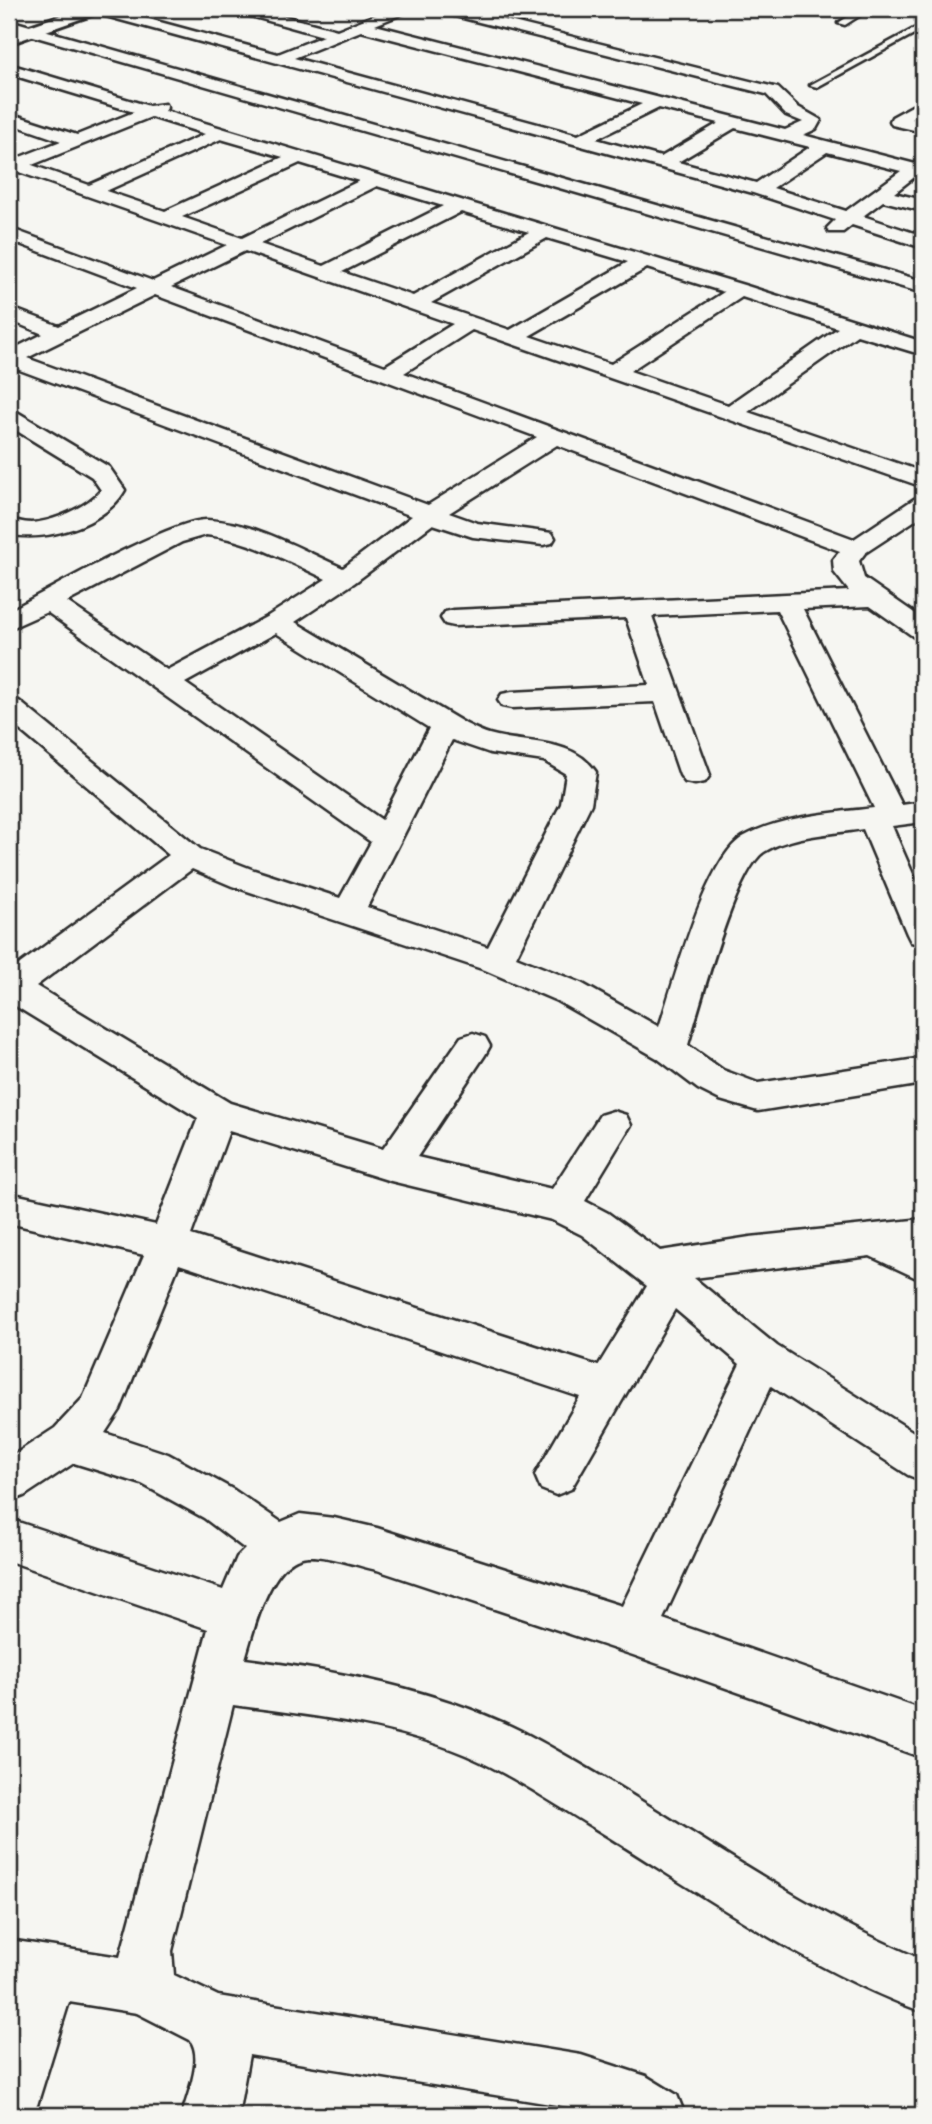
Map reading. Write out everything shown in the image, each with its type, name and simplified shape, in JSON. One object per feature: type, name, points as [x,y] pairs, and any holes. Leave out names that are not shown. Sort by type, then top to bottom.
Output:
[{"type":"street","points":[[9,39],[95,9],[759,189],[923,243]]},
{"type":"street","points":[[241,9],[338,35]]},
{"type":"street","points":[[444,9],[772,91],[792,111],[813,120],[810,125],[787,136]]},
{"type":"street","points":[[194,94],[338,35],[360,17],[394,12]]},
{"type":"street","points":[[360,17],[426,44],[918,170]]},
{"type":"street","points":[[9,24],[923,287]]},
{"type":"street","points":[[400,55],[426,44]]},
{"type":"street","points":[[544,74],[602,47]]},
{"type":"street","points":[[477,72],[500,63]]},
{"type":"street","points":[[349,77],[375,66]]},
{"type":"street","points":[[9,69],[298,157],[370,172],[458,206],[740,290],[923,349]]},
{"type":"street","points":[[555,93],[577,82]]},
{"type":"street","points":[[421,96],[444,87]]},
{"type":"street","points":[[11,166],[172,103]]},
{"type":"street","points":[[582,140],[656,103]]},
{"type":"street","points":[[923,105],[898,121],[923,127]]},
{"type":"street","points":[[499,118],[522,108]]},
{"type":"street","points":[[9,118],[78,141]]},
{"type":"street","points":[[662,164],[733,122]]},
{"type":"street","points":[[90,191],[220,133]]},
{"type":"street","points":[[399,153],[420,143]]},
{"type":"street","points":[[759,189],[824,146]]},
{"type":"street","points":[[573,187],[634,156]]},
{"type":"street","points":[[166,216],[298,157]]},
{"type":"street","points":[[11,166],[166,216],[923,480]]},
{"type":"street","points":[[801,252],[918,170]]},
{"type":"street","points":[[370,172],[246,244],[9,359],[473,530],[543,538]]},
{"type":"street","points":[[880,195],[923,206]]},
{"type":"street","points":[[327,272],[458,206]]},
{"type":"street","points":[[416,303],[544,232]]},
{"type":"street","points":[[9,234],[856,548]]},
{"type":"street","points":[[513,337],[645,261]]},
{"type":"street","points":[[614,372],[740,290]]},
{"type":"street","points":[[9,313],[60,334]]},
{"type":"street","points":[[387,374],[471,322]]},
{"type":"street","points":[[731,413],[854,327]]},
{"type":"street","points":[[9,416],[101,472],[113,490],[112,496],[104,503],[55,524],[29,531],[9,526]]},
{"type":"street","points":[[166,682],[277,622],[345,578],[430,514],[555,436]]},
{"type":"street","points":[[923,504],[856,548],[846,560],[847,572],[854,583],[923,631]]},
{"type":"street","points":[[9,621],[173,537],[204,527],[233,530],[253,537],[345,578]]},
{"type":"street","points":[[454,618],[874,598]]},
{"type":"street","points":[[48,601],[388,839]]},
{"type":"street","points":[[786,602],[897,816],[923,933]]},
{"type":"street","points":[[636,609],[695,775]]},
{"type":"street","points":[[277,622],[469,737],[567,759],[581,772],[576,804],[497,962]]},
{"type":"street","points":[[512,700],[666,693]]},
{"type":"street","points":[[9,707],[189,856],[243,878],[497,962],[569,992],[669,1049],[712,1082],[733,1092],[758,1097],[923,1071]]},
{"type":"street","points":[[348,912],[445,725]]},
{"type":"street","points":[[669,1049],[723,886],[737,861],[753,844],[781,834],[897,816]]},
{"type":"street","points":[[189,856],[10,986],[218,1113],[391,1166],[561,1207],[595,1224],[763,1359],[923,1461]]},
{"type":"street","points":[[391,1166],[473,1046]]},
{"type":"street","points":[[9,1482],[71,1442],[99,1410],[218,1113]]},
{"type":"street","points":[[561,1207],[613,1125]]},
{"type":"street","points":[[9,1208],[167,1244],[607,1387]]},
{"type":"street","points":[[556,1475],[607,1387],[662,1276],[737,1254],[923,1235]]},
{"type":"street","points":[[874,1240],[923,1265]]},
{"type":"street","points":[[633,1632],[763,1359]]},
{"type":"street","points":[[71,1442],[153,1468],[219,1504],[278,1545]]},
{"type":"street","points":[[148,1988],[146,1951],[234,1616],[253,1572],[278,1545],[300,1535],[345,1541],[377,1549],[633,1632],[923,1734]]},
{"type":"street","points":[[9,1540],[234,1616]]},
{"type":"street","points":[[216,1679],[354,1697],[420,1713],[476,1734],[528,1761],[861,1960],[923,1986]]},
{"type":"street","points":[[9,2110],[30,1969],[148,1988],[161,1999],[198,2013],[213,2022],[580,2082],[627,2095],[657,2115]]},
{"type":"street","points":[[210,2115],[221,2069],[222,2051],[220,2034],[213,2022]]},
{"type":"lane","points":[[842,23],[866,9]]},
{"type":"lane","points":[[814,85],[923,26]]}]
